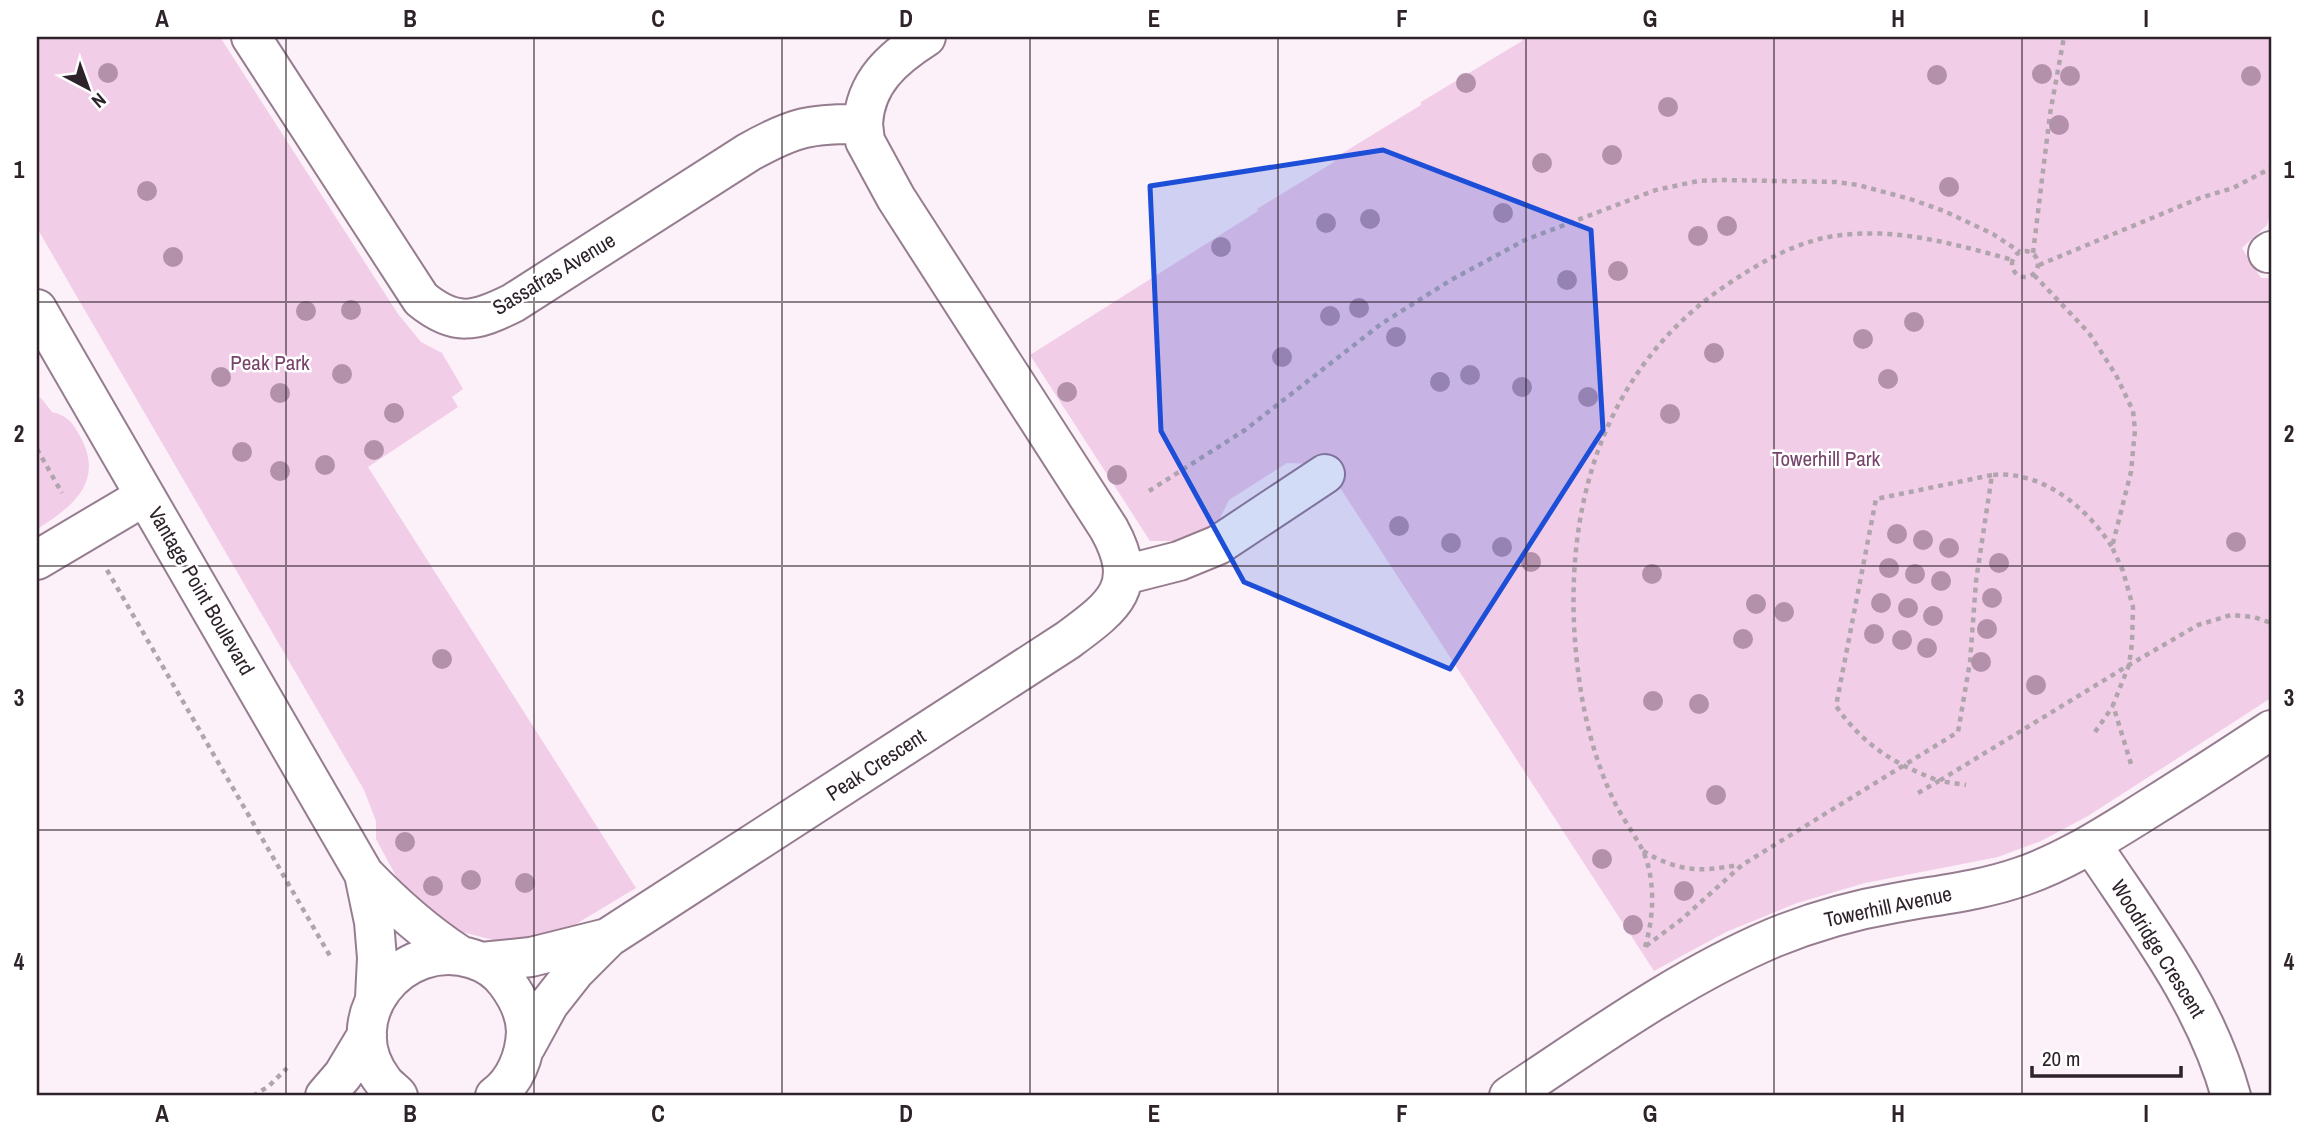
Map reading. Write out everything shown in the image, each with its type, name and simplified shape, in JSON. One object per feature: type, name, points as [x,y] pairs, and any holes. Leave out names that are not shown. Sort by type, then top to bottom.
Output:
[{"type":"street","name":"Sassafras Avenue","points":[[251,37],[408,281],[421,299],[436,312],[451,318],[468,320],[488,315],[513,303],[776,137],[799,128],[825,123],[863,124]]},
{"type":"street","points":[[926,37],[899,57],[880,75],[870,90],[863,107],[865,141],[896,198],[1109,529],[1123,560],[1124,575],[1179,561],[1218,545],[1325,474]]},
{"type":"street","name":"Vantage Point Boulevard","points":[[37,309],[364,873],[391,902],[427,933],[503,976],[517,996],[526,1020],[514,1077]]},
{"type":"street","points":[[37,560],[145,496]]},
{"type":"street","name":"Peak Crescent","points":[[514,1077],[549,1004],[575,971],[609,937],[1068,640],[1104,613],[1114,601],[1124,575]]},
{"type":"street","name":"Towerhill Avenue","points":[[1509,1096],[1677,987],[1724,961],[1822,920],[1984,887],[2021,877],[2058,862],[2092,845],[2271,730]]},
{"type":"street","name":"Woodridge Crescent","points":[[2092,845],[2182,981],[2213,1041],[2231,1096]]},
{"type":"street","name":"Vantage Point Boulevard","points":[[364,873],[374,922],[376,998]]},
{"type":"street","name":"Peak Crescent","points":[[376,998],[390,978],[410,963],[433,955],[470,958],[531,957],[609,937]]},
{"type":"street","points":[[324,1096],[342,1075],[367,1035],[376,998]]},
{"type":"street","points":[[367,1035],[372,1059],[383,1081],[398,1096]]},
{"type":"path","points":[[2033,253],[2050,114],[2064,37]]},
{"type":"path","points":[[2039,265],[2200,198],[2233,188],[2271,168]]},
{"type":"path","points":[[1149,491],[1245,430],[1373,330],[1451,279],[1525,240],[1656,190],[1699,181],[1721,180],[1822,181],[1858,185],[1910,199],[1956,216],[1993,234],[2020,252],[2033,253],[2039,260],[2039,265],[2034,275],[2028,278],[2015,273],[2012,265],[2020,252]]},
{"type":"path","points":[[1992,475],[1976,581],[1970,662],[1958,732],[1742,865],[1682,919],[1645,947],[1651,926],[1653,899],[1643,851],[1604,778],[1589,731],[1579,671],[1573,586],[1581,505],[1613,417],[1635,376],[1664,337],[1717,291],[1751,269],[1797,247],[1819,239],[1861,233],[1960,245],[2013,260]]},
{"type":"path","points":[[2034,275],[2089,333],[2116,375],[2133,411],[2135,430],[2131,472],[2112,547]]},
{"type":"path","points":[[37,449],[331,959]]},
{"type":"path","points":[[1966,785],[1939,781],[1887,758],[1861,738],[1836,706],[1876,499],[2008,474],[2043,485],[2070,500],[2093,520],[2112,547],[2123,572],[2133,607],[2129,665],[2113,705],[2095,732]]},
{"type":"path","points":[[1918,793],[2198,625],[2221,617],[2254,617],[2271,623]]},
{"type":"path","points":[[2113,705],[2131,764]]},
{"type":"path","points":[[1643,851],[1661,861],[1690,870],[1742,865]]},
{"type":"path","points":[[253,1096],[269,1086],[295,1060]]},
{"type":"highlighted area","points":[[1383,150],[1591,230],[1603,430],[1450,669],[1244,582],[1161,431],[1150,186]]},
{"type":"green space","name":"Peak Park","points":[[37,37],[220,37],[398,314],[421,342],[442,353],[463,389],[452,397],[458,407],[368,467],[636,888],[566,930],[516,941],[497,941],[462,932],[445,924],[414,900],[396,876],[376,839],[376,821],[364,790],[37,228]]},
{"type":"green space","name":"Towerhill Park","points":[[1523,37],[2271,37],[2271,211],[2267,225],[2242,248],[2261,278],[2271,278],[2271,698],[2088,816],[2041,841],[1998,857],[1865,883],[1797,903],[1726,932],[1654,971],[1322,460],[1315,464],[1287,463],[1229,500],[1215,528],[1179,541],[1150,541],[1030,355],[1334,162],[1333,159],[1421,105],[1421,102],[1522,41]]},
{"type":"green space","points":[[41,398],[52,412],[69,420],[74,427],[87,452],[89,466],[87,479],[73,502],[37,529],[37,399]]}]
